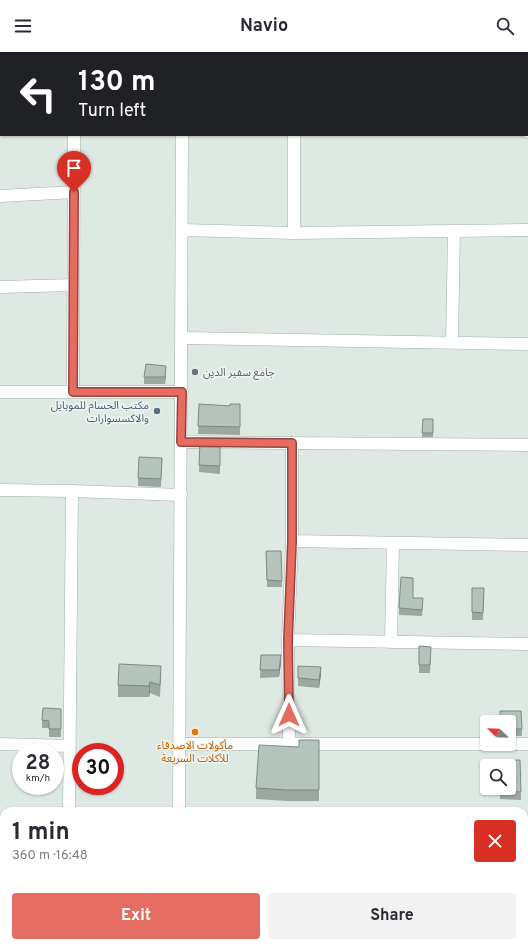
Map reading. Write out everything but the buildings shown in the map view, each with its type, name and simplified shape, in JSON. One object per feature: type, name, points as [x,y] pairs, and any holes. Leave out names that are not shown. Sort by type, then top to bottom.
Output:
[{"type":"street","points":[[73,392],[74,136]]},
{"type":"street","points":[[179,807],[183,230],[182,136]]},
{"type":"street","points":[[294,136],[294,233]]},
{"type":"street","points":[[0,196],[74,192]]},
{"type":"street","points":[[183,230],[294,233],[528,230]]},
{"type":"street","points":[[452,342],[454,231]]},
{"type":"street","points":[[0,288],[73,285]]},
{"type":"street","points":[[182,338],[528,344]]},
{"type":"street","points":[[0,392],[182,392]]},
{"type":"street","points":[[181,442],[528,445]]},
{"type":"street","points":[[289,744],[288,640],[292,541],[292,443]]},
{"type":"street","points":[[0,490],[181,495]]},
{"type":"street","points":[[69,807],[72,491]]},
{"type":"street","points":[[292,541],[528,545]]},
{"type":"street","points":[[392,642],[393,543]]},
{"type":"street","points":[[288,640],[528,644]]},
{"type":"street","points":[[0,744],[69,746]]},
{"type":"street","points":[[180,744],[528,744]]},
{"type":"place","name":"جامع سفير الدين","points":[[195,372]]},
{"type":"place","name":"مكتب الحسام للموبايل والاكسسوارات","points":[[157,411]]},
{"type":"place","name":"مأكولات الاصدقاء للأكلات السريعة","points":[[195,732]]},
{"type":"route","points":[[74,192],[73,392],[182,392],[181,442],[292,443],[292,541],[288,640],[289,715]]}]
